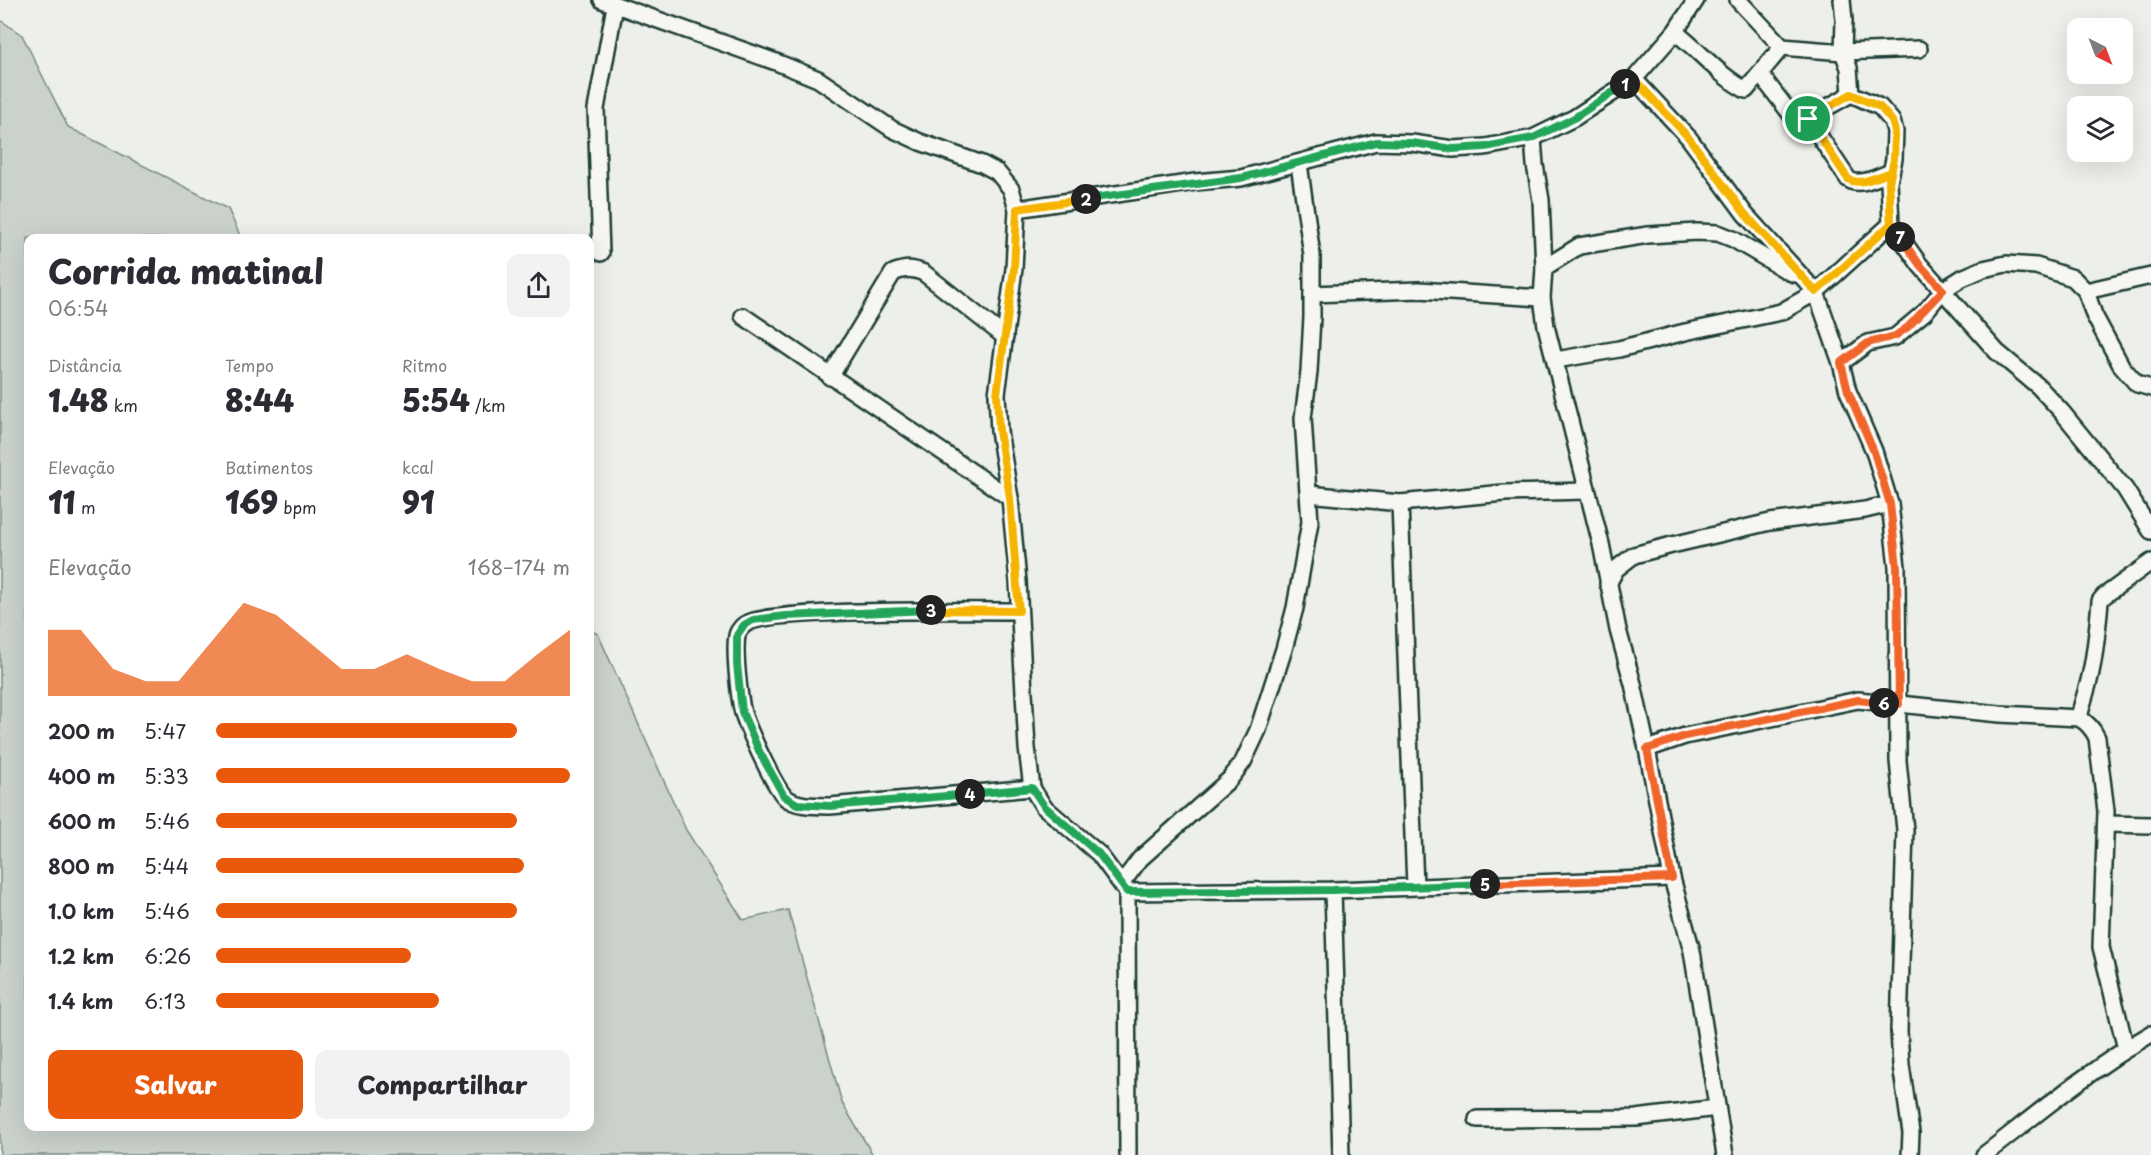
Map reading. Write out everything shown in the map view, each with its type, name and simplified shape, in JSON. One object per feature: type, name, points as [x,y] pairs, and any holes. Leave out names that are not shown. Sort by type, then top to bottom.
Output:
[{"type":"street","points":[[1017,209],[1241,178],[1376,142],[1412,143],[1453,149],[1485,147],[1533,138],[1574,118],[1634,79],[1675,32],[1696,0]]},
{"type":"street","points":[[1738,0],[1782,47],[1843,52],[1919,49]]},
{"type":"street","points":[[1842,0],[1843,52],[1849,68],[1851,94]]},
{"type":"street","points":[[601,253],[596,109],[609,3],[776,62],[818,80],[892,129],[997,171],[1011,189],[1017,209],[1014,269],[997,394],[999,431],[1010,498],[1027,748],[1032,788],[1044,806],[1099,854],[1124,887]]},
{"type":"street","points":[[1675,32],[1695,47],[1722,74],[1746,90],[1782,47]]},
{"type":"street","points":[[1760,74],[1793,117],[1803,121],[1851,94]]},
{"type":"street","points":[[1634,79],[1689,138],[1745,214],[1816,292],[1841,363],[1848,391],[1874,452],[1890,504],[1897,567],[1898,761],[1905,830],[1899,1031],[1901,1065],[1911,1133],[1910,1155]]},
{"type":"street","points":[[1851,94],[1880,107],[1892,121],[1895,131],[1894,159],[1889,182],[1891,224],[1920,265],[1997,352],[2038,386],[2062,412],[2125,489],[2151,531]]},
{"type":"street","points":[[1808,119],[1853,182],[1891,172]]},
{"type":"street","points":[[1533,138],[1534,165],[1541,200],[1544,268],[1542,298],[1546,326],[1602,544],[1608,584],[1647,749],[1672,878],[1692,951],[1725,1155]]},
{"type":"street","points":[[1128,1155],[1124,887],[1140,859],[1230,779],[1243,762],[1258,730],[1295,608],[1310,522],[1303,418],[1309,372],[1312,255],[1299,164]]},
{"type":"street","points":[[1556,360],[1619,349],[1685,332],[1781,312],[1816,292],[1891,224]]},
{"type":"street","points":[[1544,268],[1579,246],[1648,235],[1718,233],[1733,239],[1789,272],[1801,275]]},
{"type":"street","points":[[1841,363],[1868,343],[1895,336],[1908,327],[1943,290],[1962,278],[1983,269],[2006,264],[2036,266],[2073,278],[2086,291],[2094,315],[2122,367],[2137,384],[2151,388]]},
{"type":"street","points":[[830,377],[893,273],[903,269],[913,268],[924,273],[1005,337]]},
{"type":"street","points":[[2086,291],[2151,276]]},
{"type":"street","points":[[1312,294],[1419,290],[1542,298]]},
{"type":"street","points":[[743,316],[1010,498]]},
{"type":"street","points":[[1309,494],[1400,503],[1504,493],[1587,491]]},
{"type":"street","points":[[1400,503],[1415,886]]},
{"type":"street","points":[[1608,584],[1616,569],[1624,561],[1634,555],[1662,547],[1770,522],[1865,510],[1890,504]]},
{"type":"street","points":[[2079,718],[2095,651],[2100,601],[2151,562]]},
{"type":"street","points":[[1019,611],[930,610],[785,616],[753,620],[744,625],[737,635],[737,664],[742,712],[760,753],[784,796],[797,804],[830,806],[1032,788]]},
{"type":"street","points":[[1647,749],[1685,736],[1858,700],[2000,714],[2079,718],[2094,730],[2097,738],[2106,811],[2101,947],[2126,1049]]},
{"type":"street","points":[[2106,824],[2151,825]]},
{"type":"street","points":[[1124,887],[1333,890],[1672,878]]},
{"type":"street","points":[[1333,890],[1341,1155]]},
{"type":"street","points":[[1984,1155],[2126,1049],[2151,1034]]},
{"type":"street","points":[[1477,1119],[1636,1118],[1717,1108]]},
{"type":"shaded area","points":[[0,20],[22,35],[68,127],[228,209],[239,234],[24,234],[24,1131],[594,1131],[594,632],[598,634],[686,830],[743,920],[788,910],[842,1103],[873,1155],[0,1155]]},
{"type":"route","points":[[1808,119],[1848,179],[1860,182],[1891,172],[1889,182],[1891,224],[1816,292],[1745,214],[1689,138],[1634,79],[1574,118],[1533,138],[1485,147],[1453,149],[1412,143],[1376,142],[1241,178],[1017,209],[1014,269],[997,394],[999,431],[1010,498],[1019,611],[930,610],[785,616],[753,620],[744,625],[737,635],[737,664],[742,712],[760,753],[784,796],[797,804],[830,806],[1032,788],[1044,806],[1099,854],[1127,892],[1333,890],[1672,878],[1647,749],[1685,736],[1858,700],[1899,704],[1897,567],[1890,504],[1874,452],[1848,391],[1841,363],[1873,340],[1886,340],[1908,327],[1925,312],[1943,290],[1920,265],[1891,224],[1891,201],[1889,182],[1894,159],[1895,131],[1887,113],[1880,107],[1851,94],[1808,119]]}]
